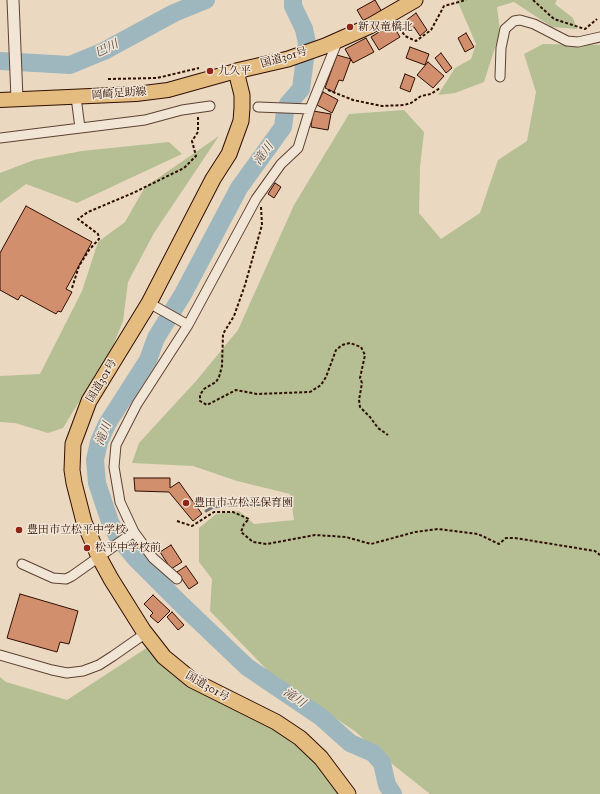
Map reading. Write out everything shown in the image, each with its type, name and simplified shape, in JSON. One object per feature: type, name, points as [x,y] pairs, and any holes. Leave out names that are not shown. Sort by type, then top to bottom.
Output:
[{"type":"highway","name":"国道301号","points":[[348,794],[321,758],[300,738],[276,722],[192,680],[164,656],[146,632],[111,579],[104,553],[84,522],[74,483],[73,444],[90,401],[149,303],[213,180],[229,154],[236,135],[242,108],[242,95],[236,71],[288,59],[332,43],[370,26],[415,0]]},
{"type":"main road","name":"岡崎足助線","points":[[0,100],[136,94],[168,90],[236,71]]},
{"type":"street","points":[[13,0],[17,99]]},
{"type":"street","points":[[500,77],[500,48],[505,29],[514,21],[520,20],[534,24],[568,40],[578,42],[600,38]]},
{"type":"street","points":[[177,579],[153,558],[134,532],[120,502],[114,467],[116,445],[137,404],[188,325],[256,199],[281,164],[298,148],[306,109],[319,87],[332,43]]},
{"type":"street","points":[[76,97],[80,128]]},
{"type":"street","points":[[0,138],[145,120],[182,110],[210,106]]},
{"type":"street","points":[[258,107],[306,109]]},
{"type":"street","points":[[149,303],[188,325]]},
{"type":"street","points":[[22,564],[59,580],[72,576],[134,532]]},
{"type":"street","points":[[0,655],[67,673],[84,671],[99,665],[114,656],[146,632]]},
{"type":"path","points":[[395,20],[405,36],[416,41],[431,30],[444,6],[466,0]]},
{"type":"path","points":[[533,0],[554,20],[585,29],[597,19]]},
{"type":"path","points":[[108,79],[157,78],[200,68]]},
{"type":"path","points":[[319,87],[353,100],[382,106],[404,105],[411,103],[421,96],[431,94],[440,88]]},
{"type":"path","points":[[72,288],[79,266],[89,250],[99,239],[98,234],[78,219],[88,212],[133,193],[184,168],[196,156],[192,141],[198,132],[198,114]]},
{"type":"path","points":[[256,199],[262,208],[262,225],[245,285],[234,316],[224,334],[222,366],[219,377],[216,382],[204,389],[200,395],[200,401],[206,405],[236,390],[257,394],[310,392],[316,390],[326,377],[336,350],[342,344],[354,344],[361,347],[365,355],[360,378],[362,383],[359,400],[360,407],[378,428],[388,435]]},
{"type":"path","points":[[177,521],[192,526],[214,512],[233,512],[249,519],[244,524],[241,532],[253,542],[266,544],[315,535],[346,537],[371,544],[415,532],[438,529],[478,534],[499,544],[506,538],[515,538],[595,551],[600,555]]},
{"type":"green space","points":[[457,0],[557,0],[555,4],[573,18],[577,29],[552,27],[514,2],[497,7],[500,32],[484,82],[455,93],[438,95],[455,68],[471,59],[476,44]]},
{"type":"green space","points":[[543,44],[600,45],[600,794],[430,794],[386,759],[356,732],[272,675],[210,611],[212,579],[199,562],[199,528],[216,514],[239,511],[254,524],[294,520],[290,494],[237,481],[193,466],[132,463],[139,443],[196,381],[238,330],[294,205],[349,114],[404,110],[424,132],[420,167],[419,213],[441,239],[480,213],[498,160],[527,141],[536,92],[524,54]]},
{"type":"green space","points":[[219,136],[154,233],[128,282],[123,321],[112,348],[63,428],[48,433],[15,423],[0,422],[0,376],[40,374],[82,291],[98,242],[125,222],[145,187]]},
{"type":"green space","points":[[169,142],[182,154],[77,203],[26,184],[0,203],[0,173],[34,160],[82,151]]},
{"type":"green space","points":[[148,647],[181,681],[218,702],[272,725],[319,763],[341,794],[0,794],[0,677],[6,682],[67,700]]},
{"type":"building","points":[[375,0],[382,12],[364,22],[357,10]]},
{"type":"building","points":[[416,13],[427,30],[420,36],[414,27],[410,30],[404,22]]},
{"type":"building","points":[[392,24],[400,37],[379,50],[371,37]]},
{"type":"building","points":[[466,33],[474,47],[465,52],[458,38]]},
{"type":"building","points":[[366,38],[374,52],[353,63],[345,49]]},
{"type":"building","points":[[410,47],[429,54],[425,65],[406,58]]},
{"type":"building","points":[[441,53],[452,68],[446,73],[435,58]]},
{"type":"building","points":[[337,55],[351,59],[343,81],[339,80],[334,92],[325,88]]},
{"type":"building","points":[[428,62],[444,76],[433,88],[417,75]]},
{"type":"building","points":[[405,74],[415,78],[410,92],[400,88]]},
{"type":"building","points":[[323,92],[338,100],[332,113],[317,105]]},
{"type":"building","points":[[313,111],[331,114],[328,130],[311,127]]},
{"type":"building","points":[[275,183],[281,187],[274,198],[268,194]]},
{"type":"building","points":[[26,206],[92,242],[66,289],[72,292],[61,312],[58,311],[56,314],[21,295],[18,300],[0,290],[0,253]]},
{"type":"building","name":"豊田市立松平保育園","points":[[134,478],[170,478],[170,488],[179,482],[202,514],[193,521],[169,492],[135,491]]},
{"type":"building","points":[[171,545],[182,562],[171,569],[160,552]]},
{"type":"building","points":[[186,566],[198,583],[189,589],[177,572]]},
{"type":"building","points":[[20,594],[78,611],[69,644],[60,642],[57,652],[7,638]]},
{"type":"building","points":[[153,595],[170,611],[158,623],[150,616],[153,613],[144,604]]},
{"type":"building","points":[[172,612],[184,625],[178,630],[167,617]]},
{"type":"waterway","name":"巴川","points":[[0,61],[70,65],[104,51],[174,13],[206,0]]},
{"type":"waterway","name":"滝川","points":[[293,0],[293,6],[304,29],[307,43],[301,89],[288,104],[285,112],[283,127],[239,188],[183,294],[156,338],[148,360],[107,424],[99,442],[95,460],[97,483],[110,522],[118,537],[136,559],[247,667],[321,717],[350,743],[373,753],[382,763],[387,785],[393,794]]},
{"type":"waterway","points":[[206,511],[213,507],[236,504],[280,505]]},
{"type":"place","name":"新双竜橋北","points":[[350,27]]},
{"type":"place","name":"九久平","points":[[210,71]]},
{"type":"place","name":"豊田市立松平保育園","points":[[186,503]]},
{"type":"place","name":"豊田市立松平中学校","points":[[19,530]]},
{"type":"place","name":"松平中学校前","points":[[87,548]]}]
